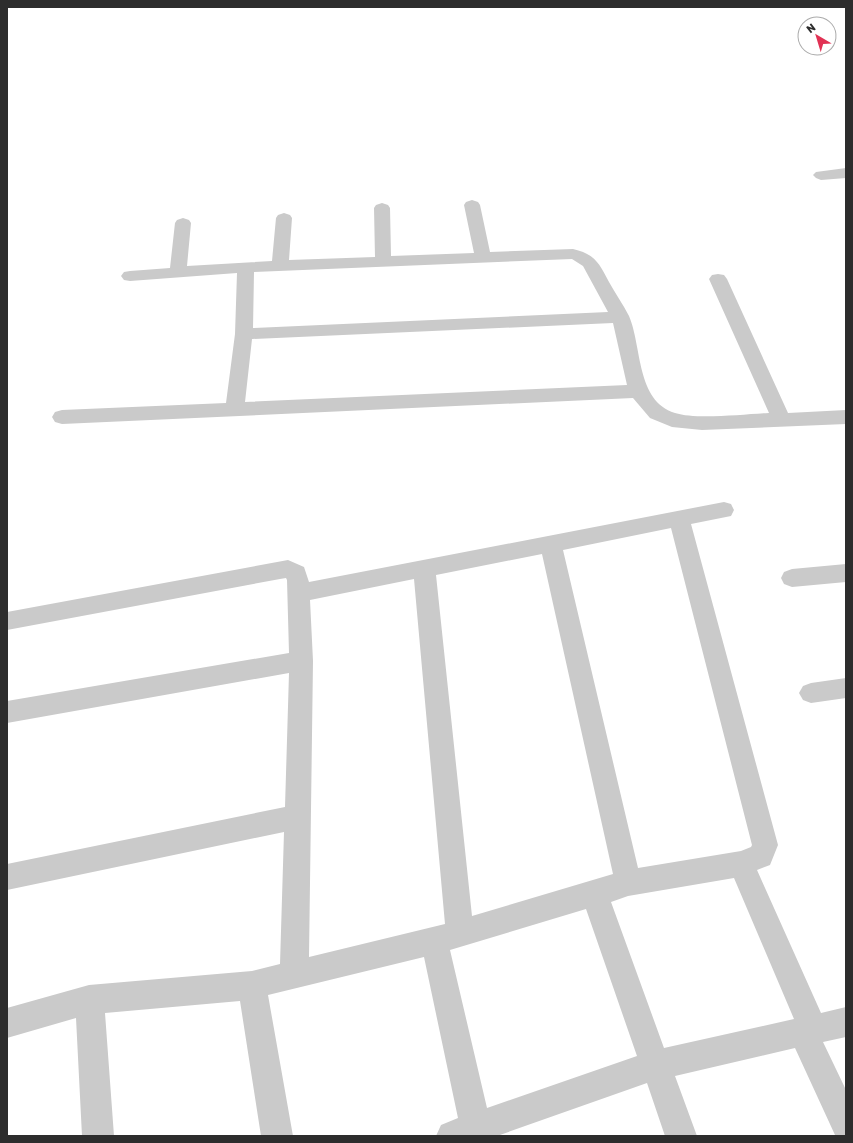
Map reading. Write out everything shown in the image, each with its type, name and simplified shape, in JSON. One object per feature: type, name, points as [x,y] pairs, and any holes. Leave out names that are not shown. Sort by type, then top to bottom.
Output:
[{"type":"street","points":[[821,175],[846,173]]},
{"type":"street","points":[[472,205],[483,258]]},
{"type":"street","points":[[382,208],[383,261]]},
{"type":"street","points":[[280,266],[284,218]]},
{"type":"street","points":[[178,272],[183,223]]},
{"type":"street","points":[[130,276],[246,267],[565,254],[580,256],[590,263],[620,317],[638,391],[657,413],[672,420],[702,423],[846,417]]},
{"type":"street","points":[[234,409],[244,334],[246,267]]},
{"type":"street","points":[[718,279],[781,419]]},
{"type":"street","points":[[244,334],[620,317]]},
{"type":"street","points":[[62,417],[638,391]]},
{"type":"street","points":[[298,594],[724,510]]},
{"type":"street","points":[[7,1023],[89,1000],[252,985],[447,937],[628,883],[742,864],[761,856],[765,845],[679,518]]},
{"type":"street","points":[[551,544],[628,883]]},
{"type":"street","points":[[7,620],[288,569],[296,573],[298,580],[301,661],[294,975]]},
{"type":"street","points":[[424,569],[447,937],[469,1133],[656,1065],[846,1022]]},
{"type":"street","points":[[792,578],[846,573]]},
{"type":"street","points":[[7,712],[301,661]]},
{"type":"street","points":[[811,693],[846,688]]},
{"type":"street","points":[[7,877],[297,817]]},
{"type":"street","points":[[742,864],[846,1124]]},
{"type":"street","points":[[594,893],[681,1136]]},
{"type":"street","points":[[252,985],[277,1136]]},
{"type":"street","points":[[89,1000],[98,1136]]}]
